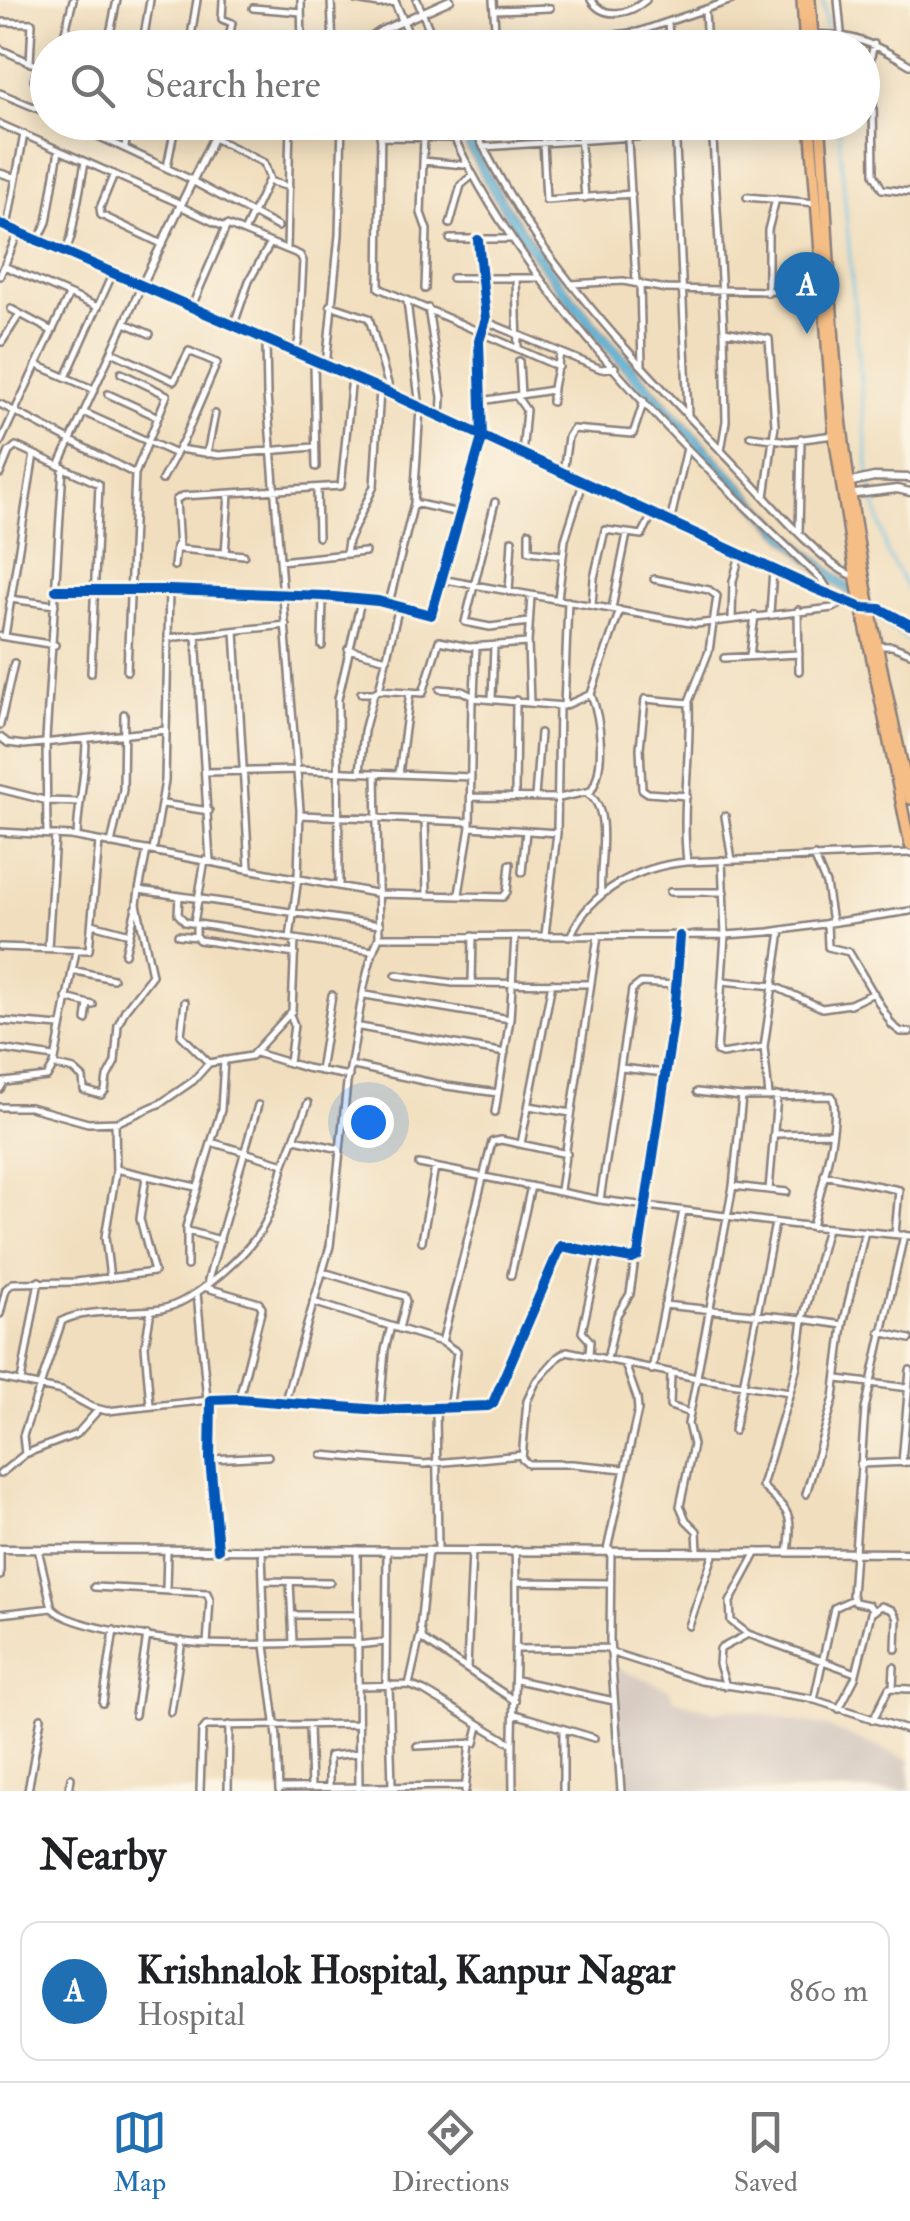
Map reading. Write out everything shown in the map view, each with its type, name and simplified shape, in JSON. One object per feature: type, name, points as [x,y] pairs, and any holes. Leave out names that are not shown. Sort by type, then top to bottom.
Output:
[{"type":"highway","points":[[802,0],[804,30]]},
{"type":"highway","points":[[810,0],[817,30]]},
{"type":"highway","points":[[816,140],[821,292],[834,435],[846,489]]},
{"type":"highway","points":[[817,140],[846,489],[859,582],[910,800]]},
{"type":"highway","points":[[865,603],[910,845]]},
{"type":"street","points":[[66,30],[73,0]]},
{"type":"street","points":[[111,30],[117,0]]},
{"type":"street","points":[[145,30],[150,0]]},
{"type":"street","points":[[192,30],[197,0]]},
{"type":"street","points":[[223,0],[222,18],[232,23],[230,30]]},
{"type":"street","points":[[301,0],[302,30]]},
{"type":"street","points":[[328,0],[331,30]]},
{"type":"street","points":[[356,0],[379,4],[395,1],[409,30]]},
{"type":"street","points":[[417,0],[429,30]]},
{"type":"street","points":[[384,30],[450,0]]},
{"type":"street","points":[[493,0],[496,30]]},
{"type":"street","points":[[591,0],[596,9],[608,13],[634,9],[646,0]]},
{"type":"street","points":[[641,30],[732,0]]},
{"type":"street","points":[[838,0],[838,30]]},
{"type":"street","points":[[253,8],[301,12]]},
{"type":"street","points":[[495,10],[550,8]]},
{"type":"street","points":[[705,11],[706,30]]},
{"type":"street","points":[[0,22],[32,24],[32,30]]},
{"type":"street","points":[[668,23],[669,30]]},
{"type":"street","points":[[880,48],[910,65]]},
{"type":"street","points":[[0,49],[30,63]]},
{"type":"street","points":[[0,93],[30,106]]},
{"type":"street","points":[[0,124],[30,137]]},
{"type":"street","points":[[24,134],[3,225],[384,391],[773,570],[846,602],[880,609],[909,625]]},
{"type":"street","points":[[37,140],[226,228]]},
{"type":"street","points":[[109,140],[278,227]]},
{"type":"street","points":[[125,147],[126,140]]},
{"type":"street","points":[[167,167],[172,140]]},
{"type":"street","points":[[47,834],[46,743],[61,467],[211,140]]},
{"type":"street","points":[[216,140],[264,163],[270,181],[244,232]]},
{"type":"street","points":[[287,250],[290,140]]},
{"type":"street","points":[[326,366],[339,235],[342,140]]},
{"type":"street","points":[[380,140],[378,288],[559,365]]},
{"type":"street","points":[[420,140],[421,213],[427,230],[425,290]]},
{"type":"street","points":[[455,140],[466,166],[540,278],[644,400],[822,580],[832,596]]},
{"type":"street","points":[[480,140],[516,206],[571,284],[642,368],[799,532],[859,582]]},
{"type":"street","points":[[483,147],[581,140],[585,198]]},
{"type":"street","points":[[628,140],[642,368]]},
{"type":"street","points":[[676,140],[688,417]]},
{"type":"street","points":[[713,140],[724,331],[726,421],[720,451]]},
{"type":"street","points":[[874,140],[874,174],[882,189],[910,192]]},
{"type":"street","points":[[543,142],[546,200],[632,194]]},
{"type":"street","points":[[38,242],[47,222],[59,150]]},
{"type":"street","points":[[423,161],[466,166]]},
{"type":"street","points":[[65,254],[72,237],[84,162]]},
{"type":"street","points":[[0,172],[16,178]]},
{"type":"street","points":[[114,174],[101,214],[162,244]]},
{"type":"street","points":[[450,224],[461,185],[472,175]]},
{"type":"street","points":[[270,181],[289,187]]},
{"type":"street","points":[[747,197],[816,203]]},
{"type":"street","points":[[768,293],[768,230],[776,199]]},
{"type":"street","points":[[191,309],[227,224],[300,255],[300,339],[296,353]]},
{"type":"street","points":[[0,276],[18,232]]},
{"type":"street","points":[[450,239],[513,239]]},
{"type":"street","points":[[56,590],[322,596],[389,604],[430,615],[482,438],[479,341],[485,321],[478,240]]},
{"type":"street","points":[[233,327],[249,281],[271,243]]},
{"type":"street","points":[[4,266],[98,307]]},
{"type":"street","points":[[66,377],[112,274]]},
{"type":"street","points":[[452,278],[540,278]]},
{"type":"street","points":[[516,279],[518,348]]},
{"type":"street","points":[[571,284],[638,282],[666,289],[821,292]]},
{"type":"street","points":[[9,452],[0,446],[69,294]]},
{"type":"street","points":[[389,604],[414,502],[420,408],[407,300]]},
{"type":"street","points":[[330,305],[369,318],[388,384],[384,391],[374,486],[346,554]]},
{"type":"street","points":[[428,308],[442,397],[441,418]]},
{"type":"street","points":[[10,309],[52,332]]},
{"type":"street","points":[[2,342],[20,314]]},
{"type":"street","points":[[485,321],[600,369],[615,367]]},
{"type":"street","points":[[126,323],[150,334]]},
{"type":"street","points":[[724,331],[769,338],[775,425],[765,497]]},
{"type":"street","points":[[0,1108],[30,1107],[88,1123],[115,1122],[161,1103],[209,1063],[247,1058],[256,1053],[293,1008],[292,939],[300,815],[266,341]]},
{"type":"street","points":[[127,670],[135,474],[188,350],[217,363],[162,480]]},
{"type":"street","points":[[112,352],[175,380]]},
{"type":"street","points":[[552,402],[553,374],[560,354]]},
{"type":"street","points":[[314,360],[316,466]]},
{"type":"street","points":[[519,361],[519,396],[526,410],[522,456]]},
{"type":"street","points":[[37,364],[95,390]]},
{"type":"street","points":[[121,372],[167,395]]},
{"type":"street","points":[[174,566],[178,498],[342,484],[352,378]]},
{"type":"street","points":[[481,401],[552,390]]},
{"type":"street","points":[[108,394],[158,416]]},
{"type":"street","points":[[563,473],[568,437],[573,429],[633,434],[644,400]]},
{"type":"street","points":[[0,404],[135,474]]},
{"type":"street","points":[[85,413],[177,451],[206,454],[314,447]]},
{"type":"street","points":[[206,454],[215,414]]},
{"type":"street","points":[[750,436],[773,440],[834,435]]},
{"type":"street","points":[[799,532],[801,438]]},
{"type":"street","points":[[0,474],[9,452],[16,446],[99,484],[91,673]]},
{"type":"street","points":[[670,523],[688,447]]},
{"type":"street","points":[[34,454],[2,636],[54,645]]},
{"type":"street","points":[[846,489],[874,477],[910,478]]},
{"type":"street","points":[[558,599],[571,513],[583,483]]},
{"type":"street","points":[[316,488],[318,536]]},
{"type":"street","points":[[846,489],[910,492]]},
{"type":"street","points":[[224,554],[229,494]]},
{"type":"street","points":[[414,502],[459,513]]},
{"type":"street","points":[[495,502],[472,585],[467,624],[490,627],[529,622]]},
{"type":"street","points":[[592,604],[604,530],[644,534],[652,515]]},
{"type":"street","points":[[529,532],[530,551],[562,555]]},
{"type":"street","points":[[612,608],[627,534]]},
{"type":"street","points":[[508,592],[512,540]]},
{"type":"street","points":[[176,546],[182,550],[244,555]]},
{"type":"street","points":[[280,561],[364,552]]},
{"type":"street","points":[[732,618],[733,580],[740,555]]},
{"type":"street","points":[[770,613],[773,570]]},
{"type":"street","points":[[440,579],[696,624],[833,608],[846,602]]},
{"type":"street","points":[[654,579],[714,593],[718,602],[710,651],[689,702],[687,862]]},
{"type":"street","points":[[125,954],[162,804],[169,590]]},
{"type":"street","points":[[530,703],[531,595]]},
{"type":"street","points":[[322,596],[322,646]]},
{"type":"street","points":[[10,599],[56,605]]},
{"type":"street","points":[[339,885],[338,699],[361,600]]},
{"type":"street","points":[[545,935],[558,833],[568,601]]},
{"type":"street","points":[[360,772],[364,731],[400,606]]},
{"type":"street","points":[[587,794],[598,776],[598,715],[591,694],[620,610]]},
{"type":"street","points":[[798,610],[799,671]]},
{"type":"street","points":[[750,656],[755,615]]},
{"type":"street","points":[[168,638],[286,625]]},
{"type":"street","points":[[235,631],[250,868]]},
{"type":"street","points":[[196,636],[208,811],[207,861],[198,899],[196,938]]},
{"type":"street","points":[[360,693],[421,694],[426,689],[438,641],[476,647],[528,644]]},
{"type":"street","points":[[492,698],[494,646]]},
{"type":"street","points":[[877,646],[892,646],[910,653]]},
{"type":"street","points":[[459,894],[472,798],[471,702],[476,647]]},
{"type":"street","points":[[348,649],[387,658]]},
{"type":"street","points":[[724,658],[799,654]]},
{"type":"street","points":[[0,724],[14,663]]},
{"type":"street","points":[[0,686],[8,687]]},
{"type":"street","points":[[440,689],[561,707],[591,694]]},
{"type":"street","points":[[399,774],[410,692]]},
{"type":"street","points":[[515,797],[516,700]]},
{"type":"street","points":[[686,796],[644,791],[640,785],[640,748],[644,700],[689,702]]},
{"type":"street","points":[[111,844],[123,790],[124,714]]},
{"type":"street","points":[[0,737],[8,743],[46,743],[166,730]]},
{"type":"street","points":[[535,798],[540,733]]},
{"type":"street","points":[[77,837],[79,802],[86,778],[86,739]]},
{"type":"street","points":[[206,772],[297,770],[470,777]]},
{"type":"street","points":[[284,1404],[332,1229],[348,1076],[373,951],[379,938],[376,772]]},
{"type":"street","points":[[0,788],[48,801],[79,802]]},
{"type":"street","points":[[472,798],[559,798],[587,794],[597,802],[604,822],[601,894]]},
{"type":"street","points":[[162,804],[208,811]]},
{"type":"street","points":[[300,815],[425,820],[558,833]]},
{"type":"street","points":[[726,816],[732,860]]},
{"type":"street","points":[[425,820],[427,894]]},
{"type":"street","points":[[522,872],[526,831]]},
{"type":"street","points":[[0,832],[77,837],[380,894],[504,897],[510,864]]},
{"type":"street","points":[[48,948],[56,835]]},
{"type":"street","points":[[0,947],[89,950],[99,841]]},
{"type":"street","points":[[571,935],[582,914],[601,894],[656,866],[910,853]]},
{"type":"street","points":[[814,856],[826,884],[828,946],[849,952],[892,1025],[901,1032],[910,1032]]},
{"type":"street","points":[[722,860],[726,936],[717,1052],[764,1046]]},
{"type":"street","points":[[139,890],[380,925]]},
{"type":"street","points":[[670,892],[724,892]]},
{"type":"street","points":[[179,896],[179,918],[195,924],[373,951]]},
{"type":"street","points":[[0,1049],[54,1061],[81,1075],[84,1090],[106,1092],[107,1076],[115,1062],[118,1025],[152,975],[137,904]]},
{"type":"street","points":[[379,938],[726,936],[910,911]]},
{"type":"street","points":[[92,924],[130,934]]},
{"type":"street","points":[[769,1190],[776,1134],[764,1046],[781,930]]},
{"type":"street","points":[[178,935],[295,954]]},
{"type":"street","points":[[495,1112],[510,1019],[515,935]]},
{"type":"street","points":[[472,983],[473,936]]},
{"type":"street","points":[[560,1191],[598,936]]},
{"type":"street","points":[[607,1359],[616,1315],[630,1294],[665,1073],[680,936]]},
{"type":"street","points":[[0,1089],[4,1082],[47,1077],[54,1061],[76,951]]},
{"type":"street","points":[[72,970],[112,979]]},
{"type":"street","points":[[396,975],[472,983],[590,984]]},
{"type":"street","points":[[722,981],[774,986],[822,1008],[850,1004],[874,993]]},
{"type":"street","points":[[521,1144],[552,983]]},
{"type":"street","points":[[600,1200],[632,990],[641,983],[676,985]]},
{"type":"street","points":[[365,994],[510,1019]]},
{"type":"street","points":[[320,1071],[332,995]]},
{"type":"street","points":[[66,998],[91,1004],[86,1020]]},
{"type":"street","points":[[185,1002],[181,1035],[209,1063]]},
{"type":"street","points":[[289,1063],[294,1025],[290,1016]]},
{"type":"street","points":[[0,1021],[60,1026]]},
{"type":"street","points":[[360,1027],[505,1053]]},
{"type":"street","points":[[256,1053],[348,1076]]},
{"type":"street","points":[[187,1266],[186,1230],[220,1110],[224,1060]]},
{"type":"street","points":[[353,1066],[498,1093]]},
{"type":"street","points":[[622,1068],[665,1073]]},
{"type":"street","points":[[697,1092],[742,1097],[832,1096],[836,1106],[832,1134],[812,1227]]},
{"type":"street","points":[[698,1552],[696,1530],[680,1506],[693,1445],[690,1413],[733,1186],[742,1097]]},
{"type":"street","points":[[24,1454],[22,1442],[64,1319],[151,1310],[176,1304],[205,1286],[261,1231],[308,1103]]},
{"type":"street","points":[[205,1286],[258,1105]]},
{"type":"street","points":[[529,1106],[572,1114]]},
{"type":"street","points":[[110,1278],[106,1237],[116,1169],[115,1122]]},
{"type":"street","points":[[776,1134],[832,1134]]},
{"type":"street","points":[[296,1139],[340,1149]]},
{"type":"street","points":[[442,1342],[494,1141],[566,1154]]},
{"type":"street","points":[[212,1142],[284,1164]]},
{"type":"street","points":[[418,1164],[600,1200],[907,1236],[880,1332],[870,1385],[860,1464],[853,1599]]},
{"type":"street","points":[[422,1241],[435,1167]]},
{"type":"street","points":[[116,1169],[197,1188]]},
{"type":"street","points":[[0,1314],[2,1293],[13,1282],[76,1282],[154,1272],[140,1219],[146,1176]]},
{"type":"street","points":[[823,1176],[899,1190],[896,1234]]},
{"type":"street","points":[[512,1275],[531,1186]]},
{"type":"street","points":[[733,1186],[788,1192]]},
{"type":"street","points":[[652,1370],[683,1212]]},
{"type":"street","points":[[734,1430],[776,1223]]},
{"type":"street","points":[[788,1552],[791,1528],[787,1511],[762,1486],[798,1366],[803,1319],[826,1228]]},
{"type":"street","points":[[186,1230],[220,1240]]},
{"type":"street","points":[[806,1494],[838,1379],[842,1326],[865,1232]]},
{"type":"street","points":[[0,1378],[62,1391],[98,1410],[239,1398],[380,1410],[436,1410],[493,1403],[561,1246],[635,1258]]},
{"type":"street","points":[[588,1354],[590,1341],[582,1332],[599,1254]]},
{"type":"street","points":[[323,1272],[404,1296],[400,1329]]},
{"type":"street","points":[[21,1382],[39,1281]]},
{"type":"street","points":[[205,1286],[259,1303],[262,1308],[239,1398]]},
{"type":"street","points":[[197,1293],[209,1400],[218,1550]]},
{"type":"street","points":[[313,1302],[442,1342],[458,1352],[449,1409]]},
{"type":"street","points":[[664,1305],[759,1313],[842,1326]]},
{"type":"street","points":[[150,1406],[144,1346],[151,1310]]},
{"type":"street","points":[[380,1410],[384,1350],[390,1326]]},
{"type":"street","points":[[880,1332],[910,1339]]},
{"type":"street","points":[[624,1469],[528,1464],[522,1455],[524,1414],[536,1382],[562,1354],[574,1351],[671,1374],[790,1392]]},
{"type":"street","points":[[621,1791],[610,1650],[609,1550],[638,1410],[638,1398],[624,1363]]},
{"type":"street","points":[[860,1464],[906,1463],[910,1370]]},
{"type":"street","points":[[671,1374],[670,1406],[690,1413]]},
{"type":"street","points":[[838,1379],[909,1388]]},
{"type":"street","points":[[0,1474],[24,1454],[77,1434],[98,1410]]},
{"type":"street","points":[[436,1410],[438,1550]]},
{"type":"street","points":[[322,1455],[437,1464],[522,1455]]},
{"type":"street","points":[[210,1458],[268,1456]]},
{"type":"street","points":[[0,1576],[0,1549],[910,1553]]},
{"type":"street","points":[[262,1549],[265,1642],[279,1790],[465,1788],[470,1743]]},
{"type":"street","points":[[38,1550],[52,1608],[63,1617],[114,1630],[206,1644],[386,1642]]},
{"type":"street","points":[[166,1590],[168,1550]]},
{"type":"street","points":[[357,1550],[360,1790]]},
{"type":"street","points":[[386,1550],[392,1786]]},
{"type":"street","points":[[409,1686],[420,1633],[428,1550]]},
{"type":"street","points":[[467,1668],[472,1550]]},
{"type":"street","points":[[513,1791],[517,1680],[514,1550]]},
{"type":"street","points":[[688,1626],[714,1552]]},
{"type":"street","points":[[758,1552],[728,1610],[731,1621],[748,1634],[856,1674]]},
{"type":"street","points":[[262,1582],[330,1582]]},
{"type":"street","points":[[290,1582],[293,1642]]},
{"type":"street","points":[[516,1582],[610,1582]]},
{"type":"street","points":[[94,1588],[166,1590],[209,1596],[206,1644]]},
{"type":"street","points":[[814,1700],[834,1608],[853,1599],[871,1606],[871,1613],[856,1674],[839,1708]]},
{"type":"street","points":[[871,1613],[881,1606],[892,1610],[897,1618],[896,1649]]},
{"type":"street","points":[[0,1614],[52,1608]]},
{"type":"street","points":[[292,1615],[356,1615]]},
{"type":"street","points":[[102,1703],[114,1630]]},
{"type":"street","points":[[420,1633],[429,1646],[515,1701]]},
{"type":"street","points":[[726,1686],[719,1664],[720,1650],[748,1634]]},
{"type":"street","points":[[135,1715],[147,1635]]},
{"type":"street","points":[[170,1712],[182,1641]]},
{"type":"street","points":[[516,1649],[610,1650],[659,1670],[814,1700],[910,1731]]},
{"type":"street","points":[[893,1687],[894,1668]]},
{"type":"street","points":[[517,1680],[614,1701]]},
{"type":"street","points":[[358,1686],[387,1684],[424,1691],[512,1744]]},
{"type":"street","points":[[873,1721],[886,1691],[893,1687],[910,1689]]},
{"type":"street","points":[[514,1714],[594,1738]]},
{"type":"street","points":[[28,1791],[41,1718]]},
{"type":"street","points":[[200,1791],[204,1728],[360,1724]]},
{"type":"street","points":[[228,1791],[229,1725]]},
{"type":"street","points":[[308,1726],[311,1788]]},
{"type":"street","points":[[417,1746],[477,1741],[479,1726]]},
{"type":"street","points":[[563,1728],[564,1791]]},
{"type":"street","points":[[329,1788],[329,1756],[359,1753]]},
{"type":"street","points":[[69,1791],[72,1778]]},
{"type":"shaded area","points":[[613,1667],[669,1689],[674,1699],[716,1712],[735,1709],[827,1727],[910,1760],[910,1791],[623,1791]]},
{"type":"water","points":[[464,140],[472,140],[506,202],[586,310],[740,481],[854,590],[855,598],[825,577],[778,532],[618,362],[545,272],[481,175]]},
{"type":"waterway","points":[[823,0],[827,30]]},
{"type":"waterway","points":[[840,140],[869,475]]},
{"type":"waterway","points":[[870,482],[887,553],[910,593]]},
{"type":"waterway","points":[[883,618],[910,638]]},
{"type":"cycle path","points":[[0,224],[387,392],[816,589],[862,608],[880,609],[910,625]]},
{"type":"cycle path","points":[[56,590],[323,596],[378,601],[431,615],[482,438],[479,341],[486,319],[478,240]]},
{"type":"cycle path","points":[[218,1549],[210,1459],[211,1400],[380,1410],[488,1406],[493,1403],[561,1246],[632,1259],[638,1256],[674,1016],[680,936]]},
{"type":"place","name":"Krishnalok Hospital, Kanpur Nagar","points":[[807,334]]}]
